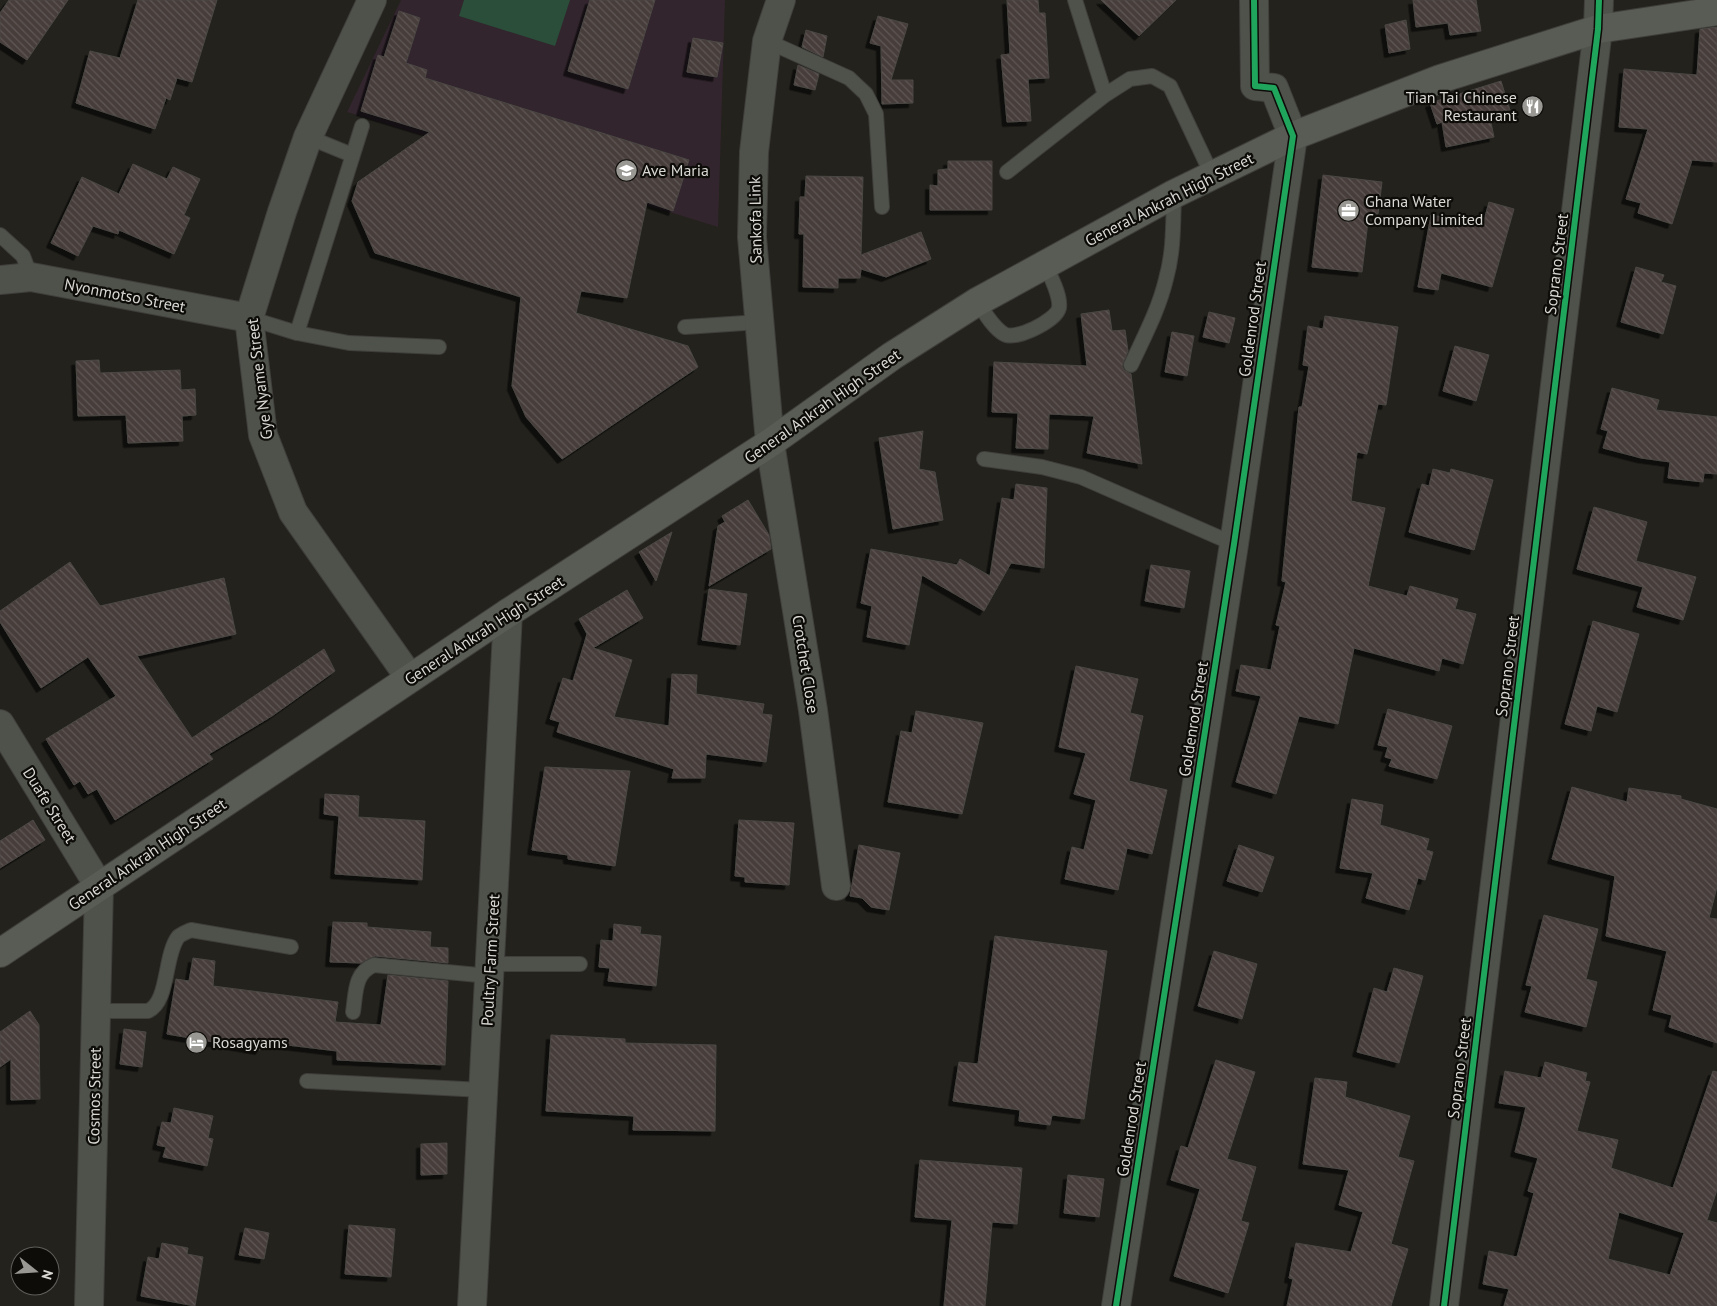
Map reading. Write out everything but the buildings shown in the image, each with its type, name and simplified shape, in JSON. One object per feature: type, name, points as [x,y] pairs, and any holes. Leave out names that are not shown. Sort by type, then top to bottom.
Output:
[{"type":"main road","name":"General Ankrah High Street","points":[[0,953],[508,613],[770,443],[892,356],[976,302],[1045,264],[1174,194],[1293,136],[1440,79],[1598,29],[1717,11]]},
{"type":"street","name":"Gye Nyame Street","points":[[372,0],[308,137],[249,318],[263,435],[293,512],[410,678]]},
{"type":"street","name":"Sankofa Link","points":[[770,443],[752,237],[754,152],[766,41],[781,0]]},
{"type":"street","points":[[1254,0],[1255,86],[1274,88],[1293,136]]},
{"type":"street","name":"Soprano Street","points":[[1444,1306],[1598,29],[1599,0]]},
{"type":"street","name":"Goldenrod Street","points":[[1116,1306],[1234,544],[1293,136]]},
{"type":"street","name":"Nyonmotso Street","points":[[0,280],[31,277],[249,318]]},
{"type":"street","name":"Crotchet Close","points":[[770,443],[813,710],[836,886]]},
{"type":"street","name":"Poultry Farm Street","points":[[472,1306],[508,613]]},
{"type":"street","name":"Duafe Street","points":[[0,724],[100,886]]},
{"type":"street","name":"Cosmos Street","points":[[89,1306],[100,886]]},
{"type":"lane","points":[[1075,0],[1105,95]]},
{"type":"lane","points":[[766,41],[849,78],[866,94],[876,114],[882,207]]},
{"type":"lane","points":[[1007,172],[1105,95],[1130,79],[1152,76],[1170,86],[1212,175]]},
{"type":"lane","points":[[297,333],[362,126]]},
{"type":"lane","points":[[308,137],[352,155]]},
{"type":"lane","points":[[1132,365],[1151,323],[1166,279],[1172,244],[1174,194]]},
{"type":"lane","points":[[0,235],[23,256],[31,277]]},
{"type":"lane","points":[[976,302],[1002,333],[1009,336],[1016,337],[1052,318],[1058,310],[1059,302],[1045,264]]},
{"type":"lane","points":[[249,318],[297,333],[349,343],[439,347]]},
{"type":"lane","points":[[685,327],[760,322]]},
{"type":"lane","points":[[984,459],[1042,467],[1081,477],[1234,544]]},
{"type":"lane","points":[[96,1011],[148,1011],[155,1008],[160,999],[171,949],[179,936],[191,930],[291,947]]},
{"type":"lane","points":[[353,1012],[358,979],[365,969],[374,965],[490,970],[580,964]]},
{"type":"lane","points":[[307,1081],[484,1090]]},
{"type":"shaded area","name":"Ave Maria","points":[[401,0],[725,0],[718,227],[347,112]]},
{"type":"green space","points":[[464,0],[570,0],[555,46],[459,16]]},
{"type":"cycle path","points":[[1116,1306],[1234,544],[1293,136],[1274,88],[1255,86],[1254,0]]},
{"type":"cycle path","points":[[1444,1306],[1598,29],[1599,0]]},
{"type":"place","name":"Tian Tai Chinese Restaurant","points":[[1533,106]]},
{"type":"place","name":"Ave Maria","points":[[626,170]]},
{"type":"place","name":"Ghana Water Company Limited","points":[[1349,210]]},
{"type":"place","name":"Rosagyams","points":[[196,1042]]}]
